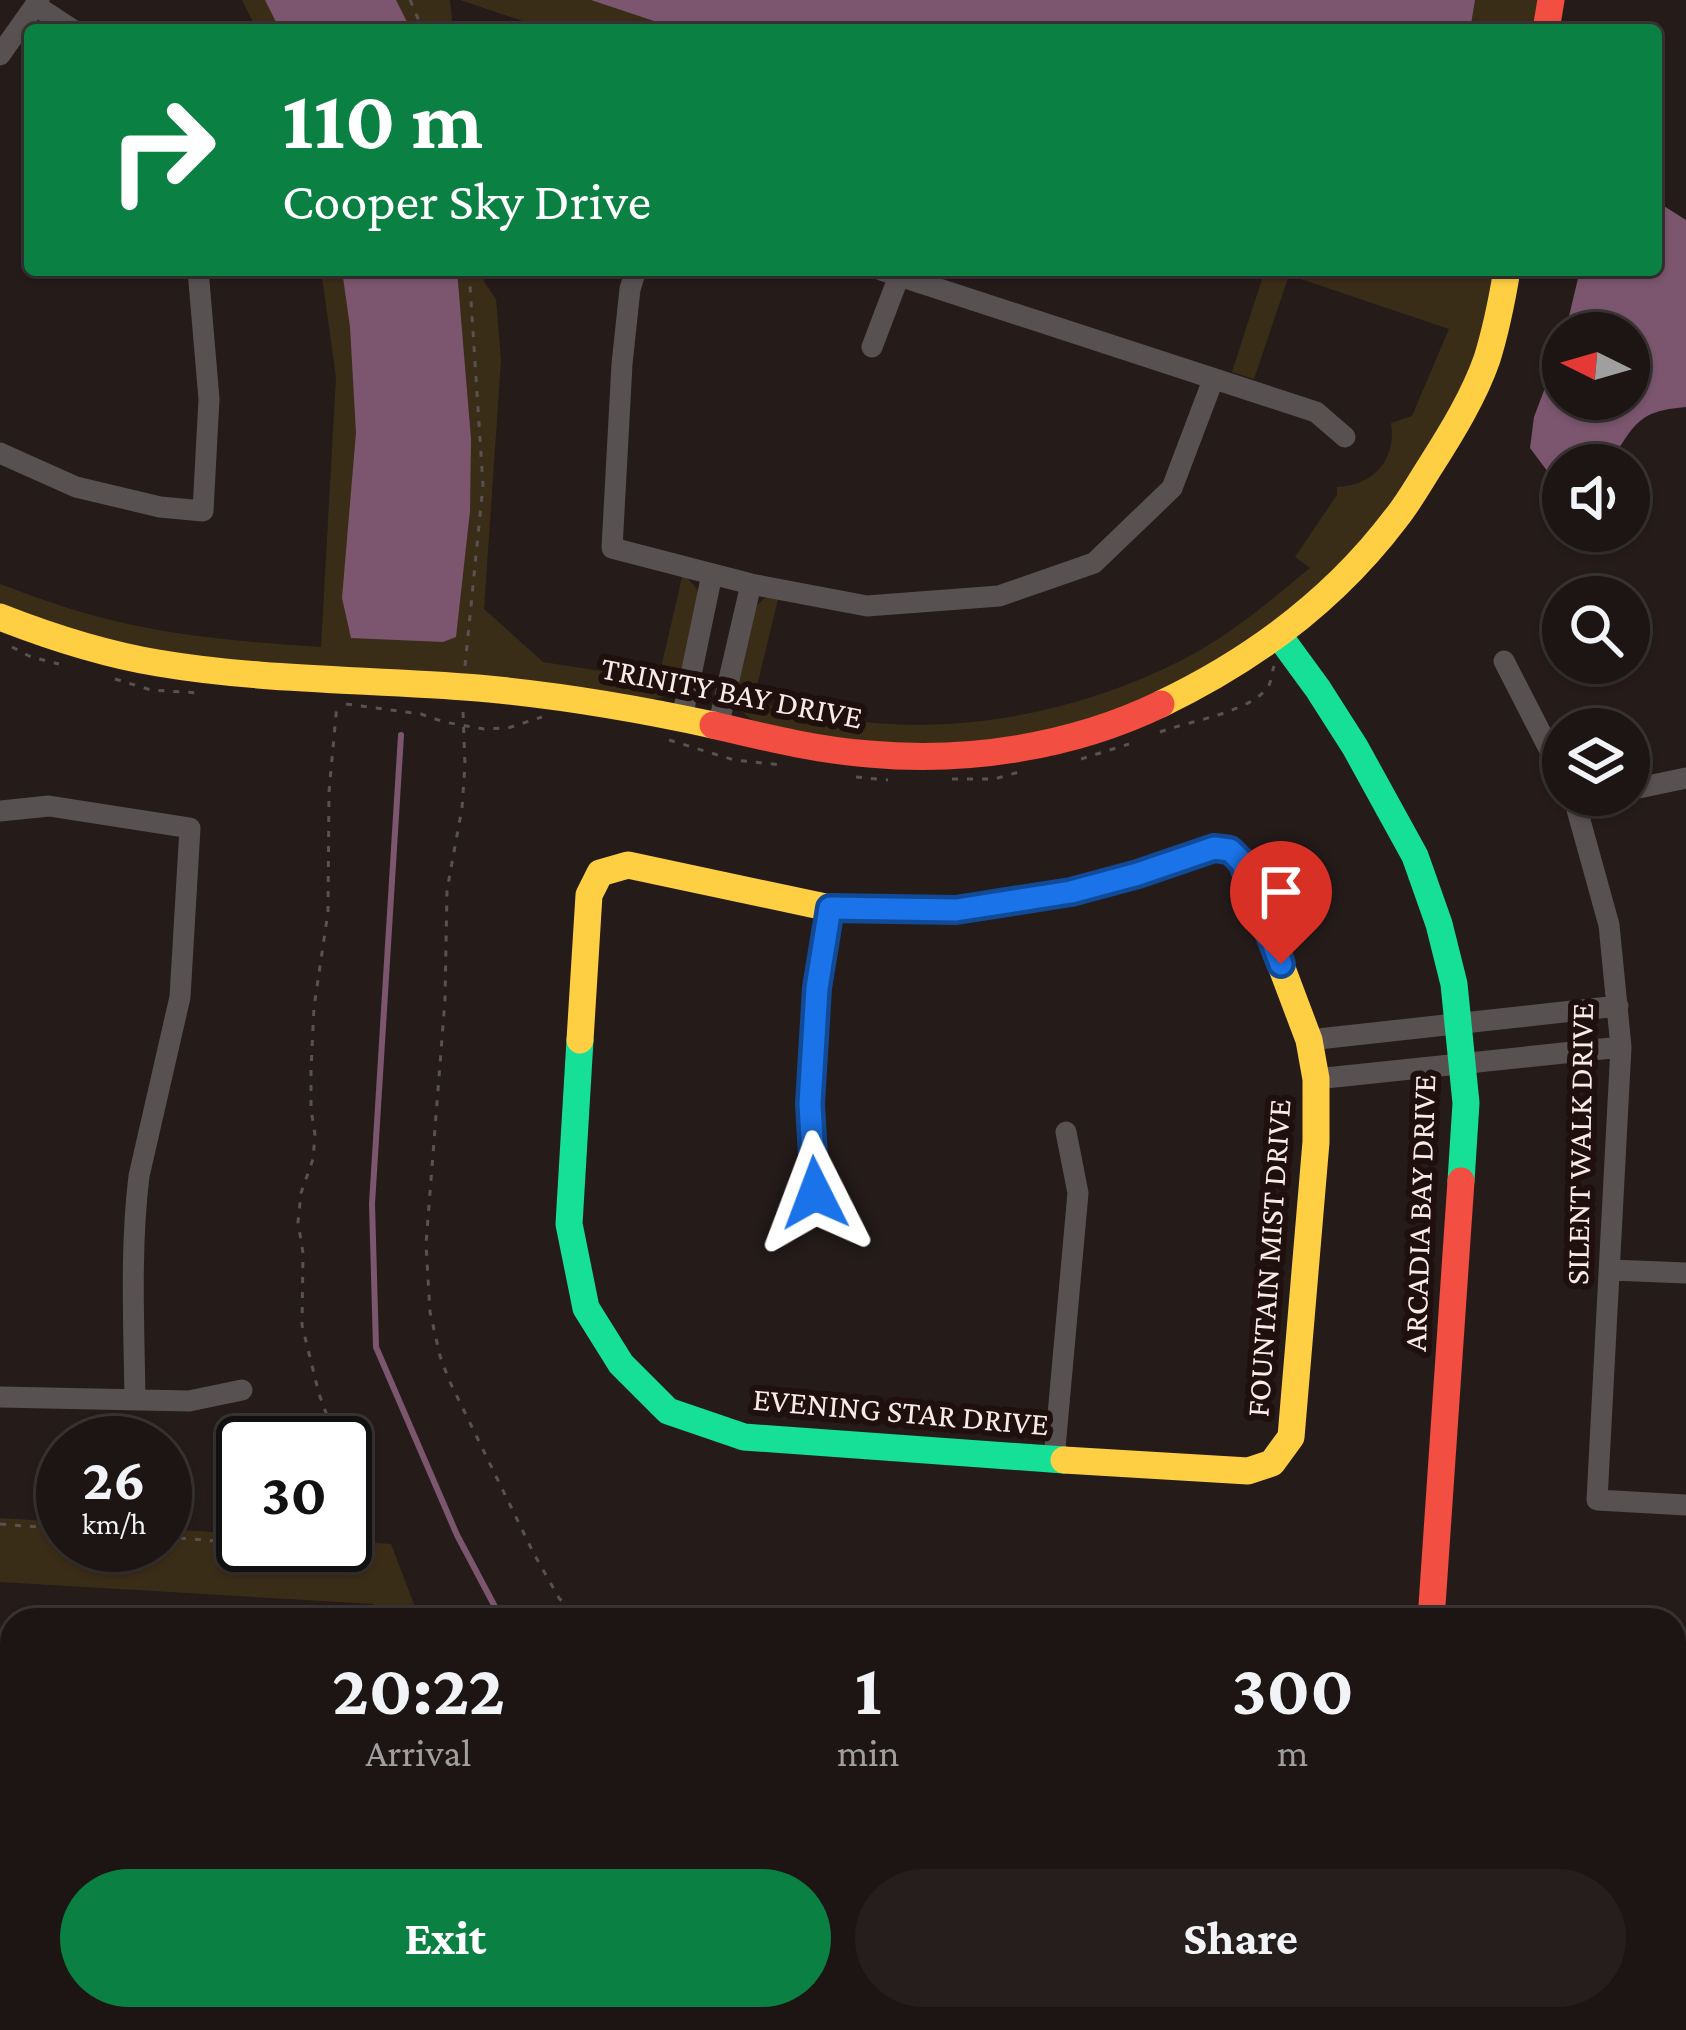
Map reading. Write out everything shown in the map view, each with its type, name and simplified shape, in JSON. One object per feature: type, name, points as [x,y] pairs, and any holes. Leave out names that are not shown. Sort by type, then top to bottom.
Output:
[{"type":"street","points":[[0,55],[37,2],[65,24]]},
{"type":"street","points":[[0,453],[76,487],[160,507],[202,511],[209,398],[199,276]]},
{"type":"street","points":[[634,276],[622,364],[612,548],[751,584],[867,605],[999,596],[1094,563],[1172,488],[1213,380]]},
{"type":"street","points":[[872,346],[889,276]]},
{"type":"street","points":[[899,276],[1316,412],[1345,437]]},
{"type":"street","name":"TRINITY BAY DRIVE","points":[[0,617],[80,645],[170,665],[587,700],[843,753],[951,757],[1038,746],[1109,728],[1173,700],[1280,638],[1356,569],[1431,468],[1485,363],[1507,276]]},
{"type":"street","points":[[682,718],[712,574]]},
{"type":"street","points":[[718,727],[751,584]]},
{"type":"street","name":"ARCADIA BAY DRIVE","points":[[1280,638],[1355,747],[1415,856],[1454,984],[1466,1103],[1432,1608]]},
{"type":"street","points":[[1504,661],[1542,735]]},
{"type":"street","points":[[1650,786],[1686,778]]},
{"type":"street","points":[[0,811],[49,806],[190,827],[180,997],[135,1204],[135,1400]]},
{"type":"street","name":"SILENT WALK DRIVE","points":[[1579,816],[1609,925],[1621,1047],[1597,1500],[1686,1505]]},
{"type":"street","name":"FOUNTAIN MIST DRIVE","points":[[830,908],[956,910],[1071,892],[1214,848],[1230,850],[1242,862],[1309,1040],[1316,1079],[1316,1142],[1292,1437],[1271,1467]]},
{"type":"street","name":"EVENING STAR DRIVE","points":[[830,908],[628,865],[600,873],[589,895],[569,1224],[586,1308],[621,1364],[668,1411],[744,1437],[1226,1471],[1271,1467]]},
{"type":"street","points":[[815,1193],[810,1104],[817,988],[830,908]]},
{"type":"street","points":[[1309,1040],[1618,1006]]},
{"type":"street","points":[[1316,1079],[1621,1047]]},
{"type":"street","points":[[1054,1459],[1078,1192],[1066,1132]]},
{"type":"street","points":[[1611,1270],[1686,1273]]},
{"type":"street","points":[[0,1397],[189,1401],[242,1390]]},
{"type":"path","points":[[464,674],[483,485],[469,276]]},
{"type":"path","points":[[462,698],[465,765],[447,890],[445,1000],[426,1244],[430,1312],[449,1380],[534,1554],[567,1608]]},
{"type":"path","points":[[328,1416],[302,1325],[303,1253],[298,1222],[314,1147],[310,1070],[328,912],[328,792],[338,702]]},
{"type":"path","points":[[0,1524],[36,1527]]},
{"type":"shaded area","points":[[242,0],[450,0],[452,24],[254,24]]},
{"type":"shaded area","points":[[265,0],[396,0],[408,24],[277,24]]},
{"type":"shaded area","points":[[460,0],[1540,0],[1536,24],[532,24]]},
{"type":"shaded area","points":[[591,0],[1475,0],[1471,24],[663,24]]},
{"type":"shaded area","points":[[1662,205],[1686,220],[1686,407],[1650,415],[1650,312],[1570,312],[1579,276],[1662,276]]},
{"type":"shaded area","points":[[322,276],[484,276],[496,299],[501,361],[484,609],[543,662],[646,678],[661,668],[683,573],[698,597],[679,683],[670,693],[649,699],[165,653],[98,638],[0,605],[0,584],[133,625],[213,638],[321,647],[336,377]]},
{"type":"shaded area","points":[[343,276],[457,276],[471,439],[470,511],[456,637],[443,642],[351,638],[342,598],[356,433]]},
{"type":"shaded area","points":[[1263,276],[1289,276],[1254,379],[1232,372]]},
{"type":"shaded area","points":[[1292,276],[1495,276],[1483,332],[1466,378],[1444,424],[1387,512],[1317,590],[1278,623],[1188,680],[1080,722],[966,744],[850,742],[754,721],[742,709],[737,687],[755,607],[768,595],[779,595],[756,690],[766,705],[833,717],[914,725],[994,719],[1111,691],[1184,659],[1250,617],[1310,568],[1295,557],[1337,495],[1337,487],[1361,482],[1380,469],[1390,448],[1391,423],[1412,416],[1449,329]]},
{"type":"shaded area","points":[[1542,396],[1542,420],[1642,420],[1622,444],[1542,444],[1542,464],[1530,448]]},
{"type":"shaded area","points":[[0,1518],[36,1520],[36,1572],[192,1572],[192,1531],[216,1532],[216,1572],[372,1572],[372,1543],[391,1544],[415,1608],[372,1608],[374,1604],[0,1582]]},
{"type":"waterway","points":[[401,735],[372,1204],[376,1347],[457,1535],[496,1608]]},
{"type":"traffic: fast","points":[[1280,637],[1355,747],[1415,856],[1439,924],[1454,984],[1466,1103],[1461,1181]]},
{"type":"traffic: fast","points":[[580,1040],[569,1224],[586,1308],[621,1364],[668,1411],[744,1437],[1064,1460]]},
{"type":"traffic: slow","points":[[1161,704],[1228,668],[1290,625],[1372,548],[1410,499],[1476,387],[1506,276]]},
{"type":"traffic: slow","points":[[0,617],[78,644],[158,663],[508,691],[713,725]]},
{"type":"traffic: slow","points":[[1064,1460],[1248,1471],[1272,1463],[1291,1437],[1316,1142],[1316,1079],[1309,1040],[1242,862],[1230,850],[1214,848]]},
{"type":"traffic: slow","points":[[580,1040],[589,895],[600,873],[628,865],[830,908],[956,910],[1071,892],[1214,848]]},
{"type":"traffic: jam","points":[[1547,24],[1551,0]]},
{"type":"traffic: jam","points":[[713,725],[829,749],[943,756],[1055,741],[1161,704]]},
{"type":"traffic: jam","points":[[1432,1608],[1461,1181]]},
{"type":"route","points":[[815,1193],[810,1104],[817,988],[830,908],[956,910],[1071,892],[1214,848],[1230,850],[1242,862],[1281,964]]}]
